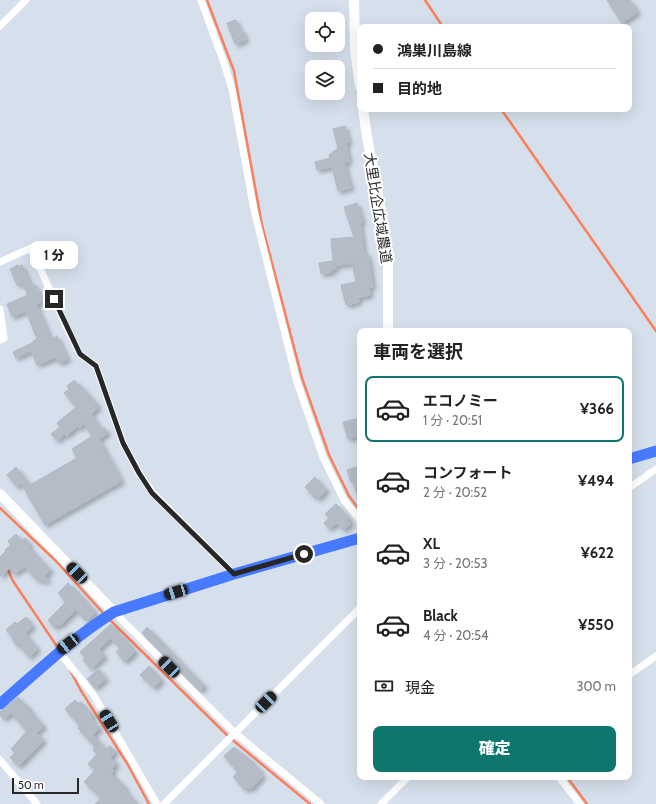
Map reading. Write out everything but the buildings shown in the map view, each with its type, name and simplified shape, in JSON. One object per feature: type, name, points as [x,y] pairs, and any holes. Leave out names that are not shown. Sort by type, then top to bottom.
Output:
[{"type":"main road","points":[[632,458],[656,451]]},
{"type":"main road","points":[[0,704],[59,652],[98,621],[114,612],[234,574],[357,539]]},
{"type":"street","points":[[0,26],[26,0]]},
{"type":"street","points":[[201,0],[224,63],[232,90],[254,210],[287,344],[305,406],[323,457],[344,500],[357,516]]},
{"type":"street","points":[[354,0],[355,49],[357,64]]},
{"type":"street","name":"大里比企広域農道","points":[[363,112],[388,257],[388,328]]},
{"type":"street","points":[[0,262],[31,248],[80,354],[96,366],[123,443],[139,473],[152,493],[234,574]]},
{"type":"street","points":[[0,309],[4,338],[0,340]]},
{"type":"street","points":[[632,486],[656,469]]},
{"type":"street","points":[[0,494],[114,612],[235,733],[321,804]]},
{"type":"street","points":[[164,804],[357,611]]},
{"type":"street","points":[[59,652],[93,694],[157,804]]},
{"type":"street","points":[[632,673],[656,656]]},
{"type":"street","points":[[0,760],[37,804]]},
{"type":"street","points":[[381,804],[405,780]]},
{"type":"street","points":[[561,780],[580,804]]},
{"type":"waterway","points":[[207,0],[234,71],[262,225],[302,378],[329,455],[349,496],[357,507]]},
{"type":"waterway","points":[[425,0],[441,24]]},
{"type":"waterway","points":[[503,112],[656,331]]},
{"type":"waterway","points":[[0,508],[56,561],[104,614]]},
{"type":"waterway","points":[[7,568],[13,581],[58,648]]},
{"type":"waterway","points":[[109,619],[229,737],[310,804]]},
{"type":"waterway","points":[[70,670],[80,689],[128,765],[149,804]]},
{"type":"waterway","points":[[569,780],[587,804]]},
{"type":"route","points":[[54,299],[80,354],[96,366],[123,443],[139,473],[152,493],[234,574],[304,554]]}]
